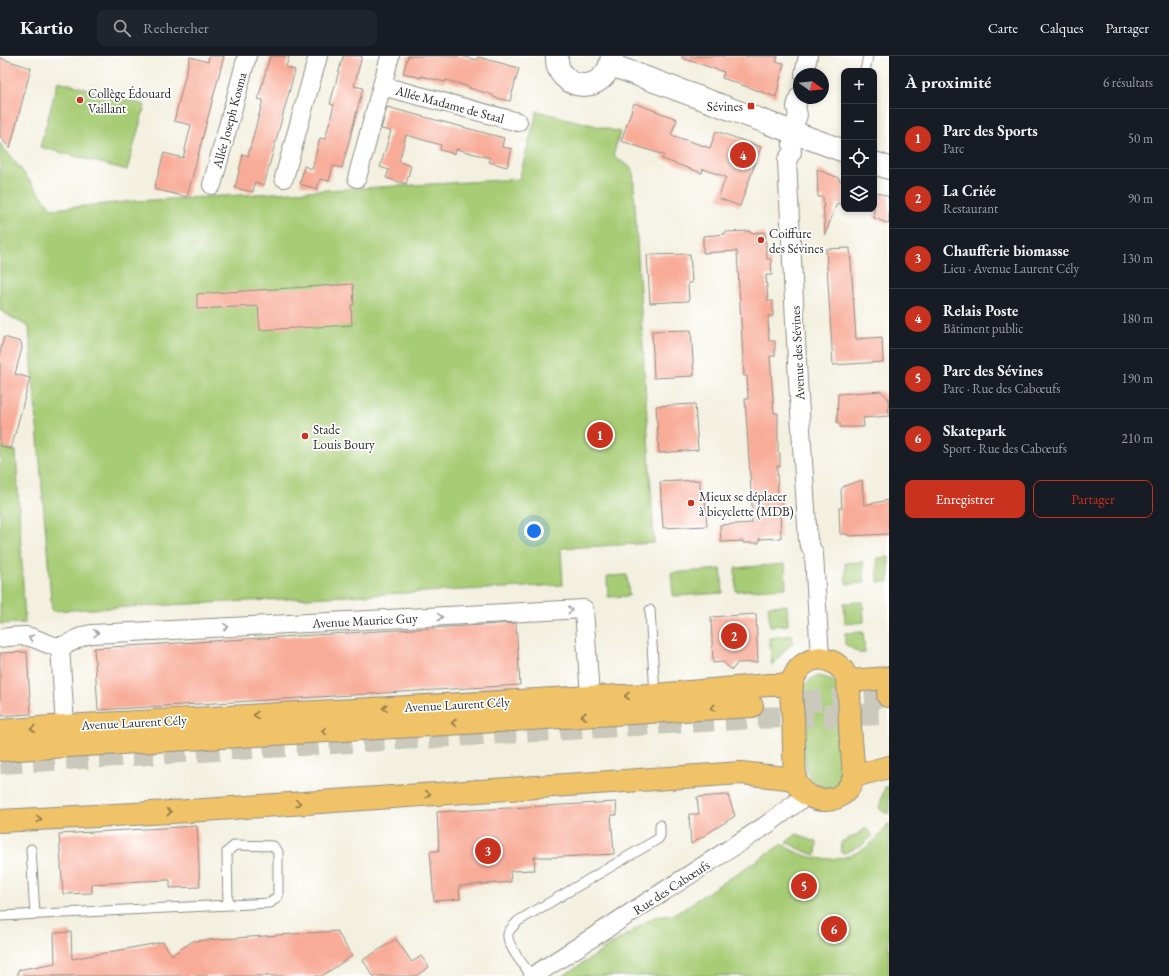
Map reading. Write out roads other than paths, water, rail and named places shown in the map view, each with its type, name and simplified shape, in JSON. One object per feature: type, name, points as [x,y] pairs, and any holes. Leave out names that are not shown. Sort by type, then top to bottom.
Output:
[{"type":"main road","points":[[0,821],[197,810],[741,773],[801,787],[815,799],[832,800],[840,797],[850,787],[854,776],[848,681],[840,667],[828,659],[812,659],[805,662],[794,676],[792,685],[801,787]]},
{"type":"main road","points":[[848,681],[889,690]]},
{"type":"main road","name":"Avenue Laurent Cély","points":[[0,731],[65,726],[590,697],[655,695],[792,685]]},
{"type":"main road","points":[[0,750],[752,706]]},
{"type":"main road","points":[[854,776],[889,767]]},
{"type":"street","name":"Allée Joseph Kosma","points":[[212,185],[247,56]]},
{"type":"street","points":[[284,178],[318,56]]},
{"type":"street","points":[[357,178],[390,56]]},
{"type":"street","points":[[557,56],[559,69],[565,77],[572,82],[581,85],[589,85],[603,78],[611,60],[794,133],[841,150]]},
{"type":"street","points":[[805,68],[808,56]]},
{"type":"street","points":[[814,68],[817,56]]},
{"type":"street","name":"Allée Madame de Staal","points":[[382,86],[518,122]]},
{"type":"street","name":"Avenue des Sévines","points":[[797,104],[794,133],[795,168],[818,541],[814,554],[820,658]]},
{"type":"street","points":[[794,133],[805,110],[806,104]]},
{"type":"street","points":[[877,163],[889,168]]},
{"type":"street","name":"Avenue Maurice Guy","points":[[60,646],[80,636],[92,634],[584,609],[590,697]]},
{"type":"street","points":[[0,638],[25,636],[60,646],[65,726]]},
{"type":"street","name":"Rue des Cabœufs","points":[[532,976],[765,826],[801,787]]},
{"type":"lane","points":[[866,68],[868,56]]},
{"type":"lane","points":[[650,610],[655,695]]},
{"type":"lane","points":[[532,976],[514,953],[508,936],[509,930],[518,921],[658,839],[660,836],[660,825]]},
{"type":"lane","points":[[0,916],[270,903],[278,896],[278,852],[273,846],[234,845],[227,852],[228,905]]},
{"type":"lane","points":[[31,849],[35,915]]},
{"type":"tunnel","points":[[799,702],[888,696]]},
{"type":"tunnel","points":[[0,763],[753,718],[889,714]]},
{"type":"place","name":"Collège Édouard Vaillant","points":[[80,100]]},
{"type":"place","name":"Sévines","points":[[751,106]]},
{"type":"place","name":"Relais Poste","points":[[743,155]]},
{"type":"place","name":"Coiffure des Sévines","points":[[761,240]]},
{"type":"place","name":"Parc des Sports","points":[[600,435]]},
{"type":"place","name":"Stade Louis Boury","points":[[305,436]]},
{"type":"place","name":"Mieux se déplacer à bicyclette (MDB)","points":[[691,503]]},
{"type":"place","name":"La Criée","points":[[734,636]]},
{"type":"place","name":"Chaufferie biomasse","points":[[488,851]]},
{"type":"place","name":"Parc des Sévines","points":[[804,886]]},
{"type":"place","name":"Skatepark","points":[[834,929]]}]
